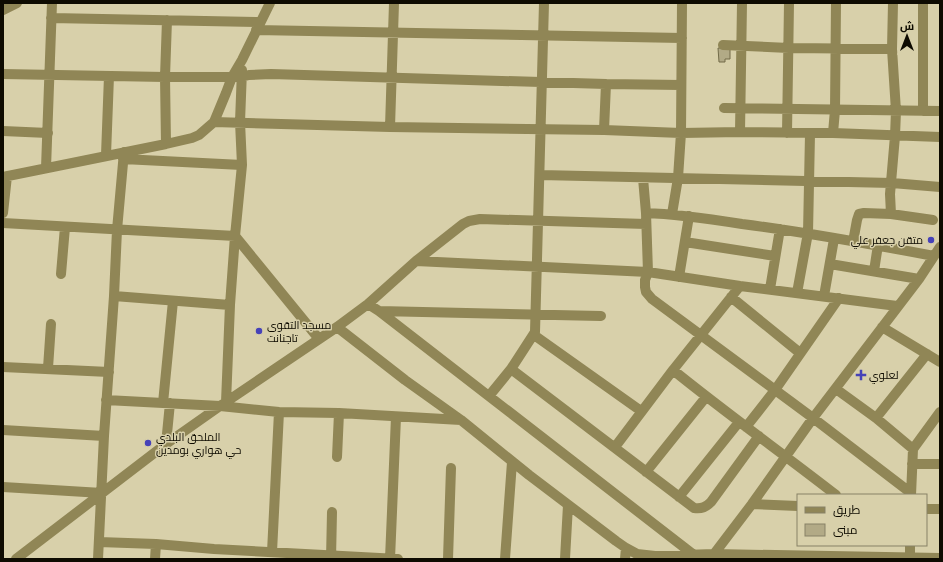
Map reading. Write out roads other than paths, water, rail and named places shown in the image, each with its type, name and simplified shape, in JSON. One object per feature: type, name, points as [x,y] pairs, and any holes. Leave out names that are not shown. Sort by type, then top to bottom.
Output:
[{"type":"street","points":[[3,10],[17,3]]},
{"type":"street","points":[[46,168],[52,3]]},
{"type":"street","points":[[123,156],[192,138],[207,129],[214,122],[226,93],[236,77],[242,60],[270,3]]},
{"type":"street","points":[[390,127],[394,3]]},
{"type":"street","points":[[489,396],[511,369],[534,335],[536,314],[536,266],[540,175],[544,3]]},
{"type":"street","points":[[672,214],[678,178],[681,133],[682,3]]},
{"type":"street","points":[[740,132],[742,3]]},
{"type":"street","points":[[787,133],[789,3]]},
{"type":"street","points":[[833,133],[835,110],[836,3]]},
{"type":"street","points":[[891,214],[896,111],[892,49],[893,3]]},
{"type":"street","points":[[923,3],[923,111]]},
{"type":"street","points":[[51,18],[167,20],[393,32],[682,38]]},
{"type":"street","points":[[166,144],[165,77],[167,20]]},
{"type":"street","points":[[723,45],[742,47],[892,49]]},
{"type":"street","points":[[3,74],[236,77],[271,74],[392,79],[681,85]]},
{"type":"street","points":[[106,155],[108,76]]},
{"type":"street","points":[[223,404],[235,236],[242,165],[236,77]]},
{"type":"street","points":[[604,130],[606,84]]},
{"type":"street","points":[[724,108],[787,110],[940,110]]},
{"type":"street","points":[[214,122],[681,133],[833,133],[940,137]]},
{"type":"street","points":[[3,132],[48,133]]},
{"type":"street","points":[[797,293],[808,233],[810,134]]},
{"type":"street","points":[[3,213],[5,176],[106,155],[242,165]]},
{"type":"street","points":[[98,559],[106,400],[123,156]]},
{"type":"street","points":[[540,175],[892,183],[940,187]]},
{"type":"street","points":[[643,178],[648,272],[645,280],[645,287],[649,296],[813,418],[911,494]]},
{"type":"street","points":[[646,213],[689,216],[808,233],[834,239],[878,245],[934,256]]},
{"type":"street","points":[[853,242],[859,214],[891,214],[934,220]]},
{"type":"street","points":[[679,277],[689,216]]},
{"type":"street","points":[[16,559],[166,444],[337,327],[368,304],[416,261],[459,226],[469,221],[480,219],[538,222],[646,224]]},
{"type":"street","points":[[3,223],[235,236],[319,339]]},
{"type":"street","points":[[61,274],[65,227]]},
{"type":"street","points":[[770,289],[780,229]]},
{"type":"street","points":[[824,296],[834,239]]},
{"type":"street","points":[[685,242],[775,256]]},
{"type":"street","points":[[874,271],[878,245]]},
{"type":"street","points":[[714,554],[752,504],[813,418],[918,279],[940,247]]},
{"type":"street","points":[[416,261],[648,272],[740,286],[897,306]]},
{"type":"street","points":[[830,264],[918,279]]},
{"type":"street","points":[[615,447],[641,411],[740,286]]},
{"type":"street","points":[[114,296],[230,305]]},
{"type":"street","points":[[731,297],[800,353]]},
{"type":"street","points":[[679,497],[775,390],[839,298]]},
{"type":"street","points":[[166,444],[173,301]]},
{"type":"street","points":[[368,304],[694,554]]},
{"type":"street","points":[[379,311],[601,316]]},
{"type":"street","points":[[48,368],[51,324]]},
{"type":"street","points":[[337,327],[405,380],[460,420],[568,505],[626,548],[637,554],[666,557],[694,554],[714,554],[940,558]]},
{"type":"street","points":[[882,327],[940,362]]},
{"type":"street","points":[[534,335],[641,411]]},
{"type":"street","points":[[876,418],[927,354]]},
{"type":"street","points":[[3,367],[108,372]]},
{"type":"street","points":[[511,369],[694,508],[706,507],[711,502],[759,436]]},
{"type":"street","points":[[673,370],[706,397],[835,494]]},
{"type":"street","points":[[836,389],[876,418],[913,449]]},
{"type":"street","points":[[646,472],[706,397]]},
{"type":"street","points":[[106,400],[223,404],[279,412],[339,413],[460,420]]},
{"type":"street","points":[[272,552],[279,412]]},
{"type":"street","points":[[911,494],[913,449],[940,412]]},
{"type":"street","points":[[337,457],[339,413]]},
{"type":"street","points":[[99,542],[156,544],[214,554],[272,552],[331,557],[392,559],[396,417]]},
{"type":"street","points":[[3,430],[104,436]]},
{"type":"street","points":[[505,559],[512,462]]},
{"type":"street","points":[[912,464],[940,464]]},
{"type":"street","points":[[448,559],[451,468]]},
{"type":"street","points":[[3,487],[102,493]]},
{"type":"street","points":[[752,504],[797,506]]},
{"type":"street","points":[[564,559],[568,505]]},
{"type":"street","points":[[927,509],[940,509]]},
{"type":"street","points":[[331,557],[332,512]]},
{"type":"street","points":[[155,559],[156,544]]},
{"type":"street","points":[[910,546],[910,558]]},
{"type":"street","points":[[625,559],[626,548]]},
{"type":"place","name":"متقن جعفر علي","points":[[931,240]]},
{"type":"place","name":"مسجد التقوى تاجنانت","points":[[259,331]]},
{"type":"place","name":"لعلوي","points":[[861,375]]},
{"type":"place","name":"الملحق البلدي حي هواري بومدين","points":[[148,443]]}]
